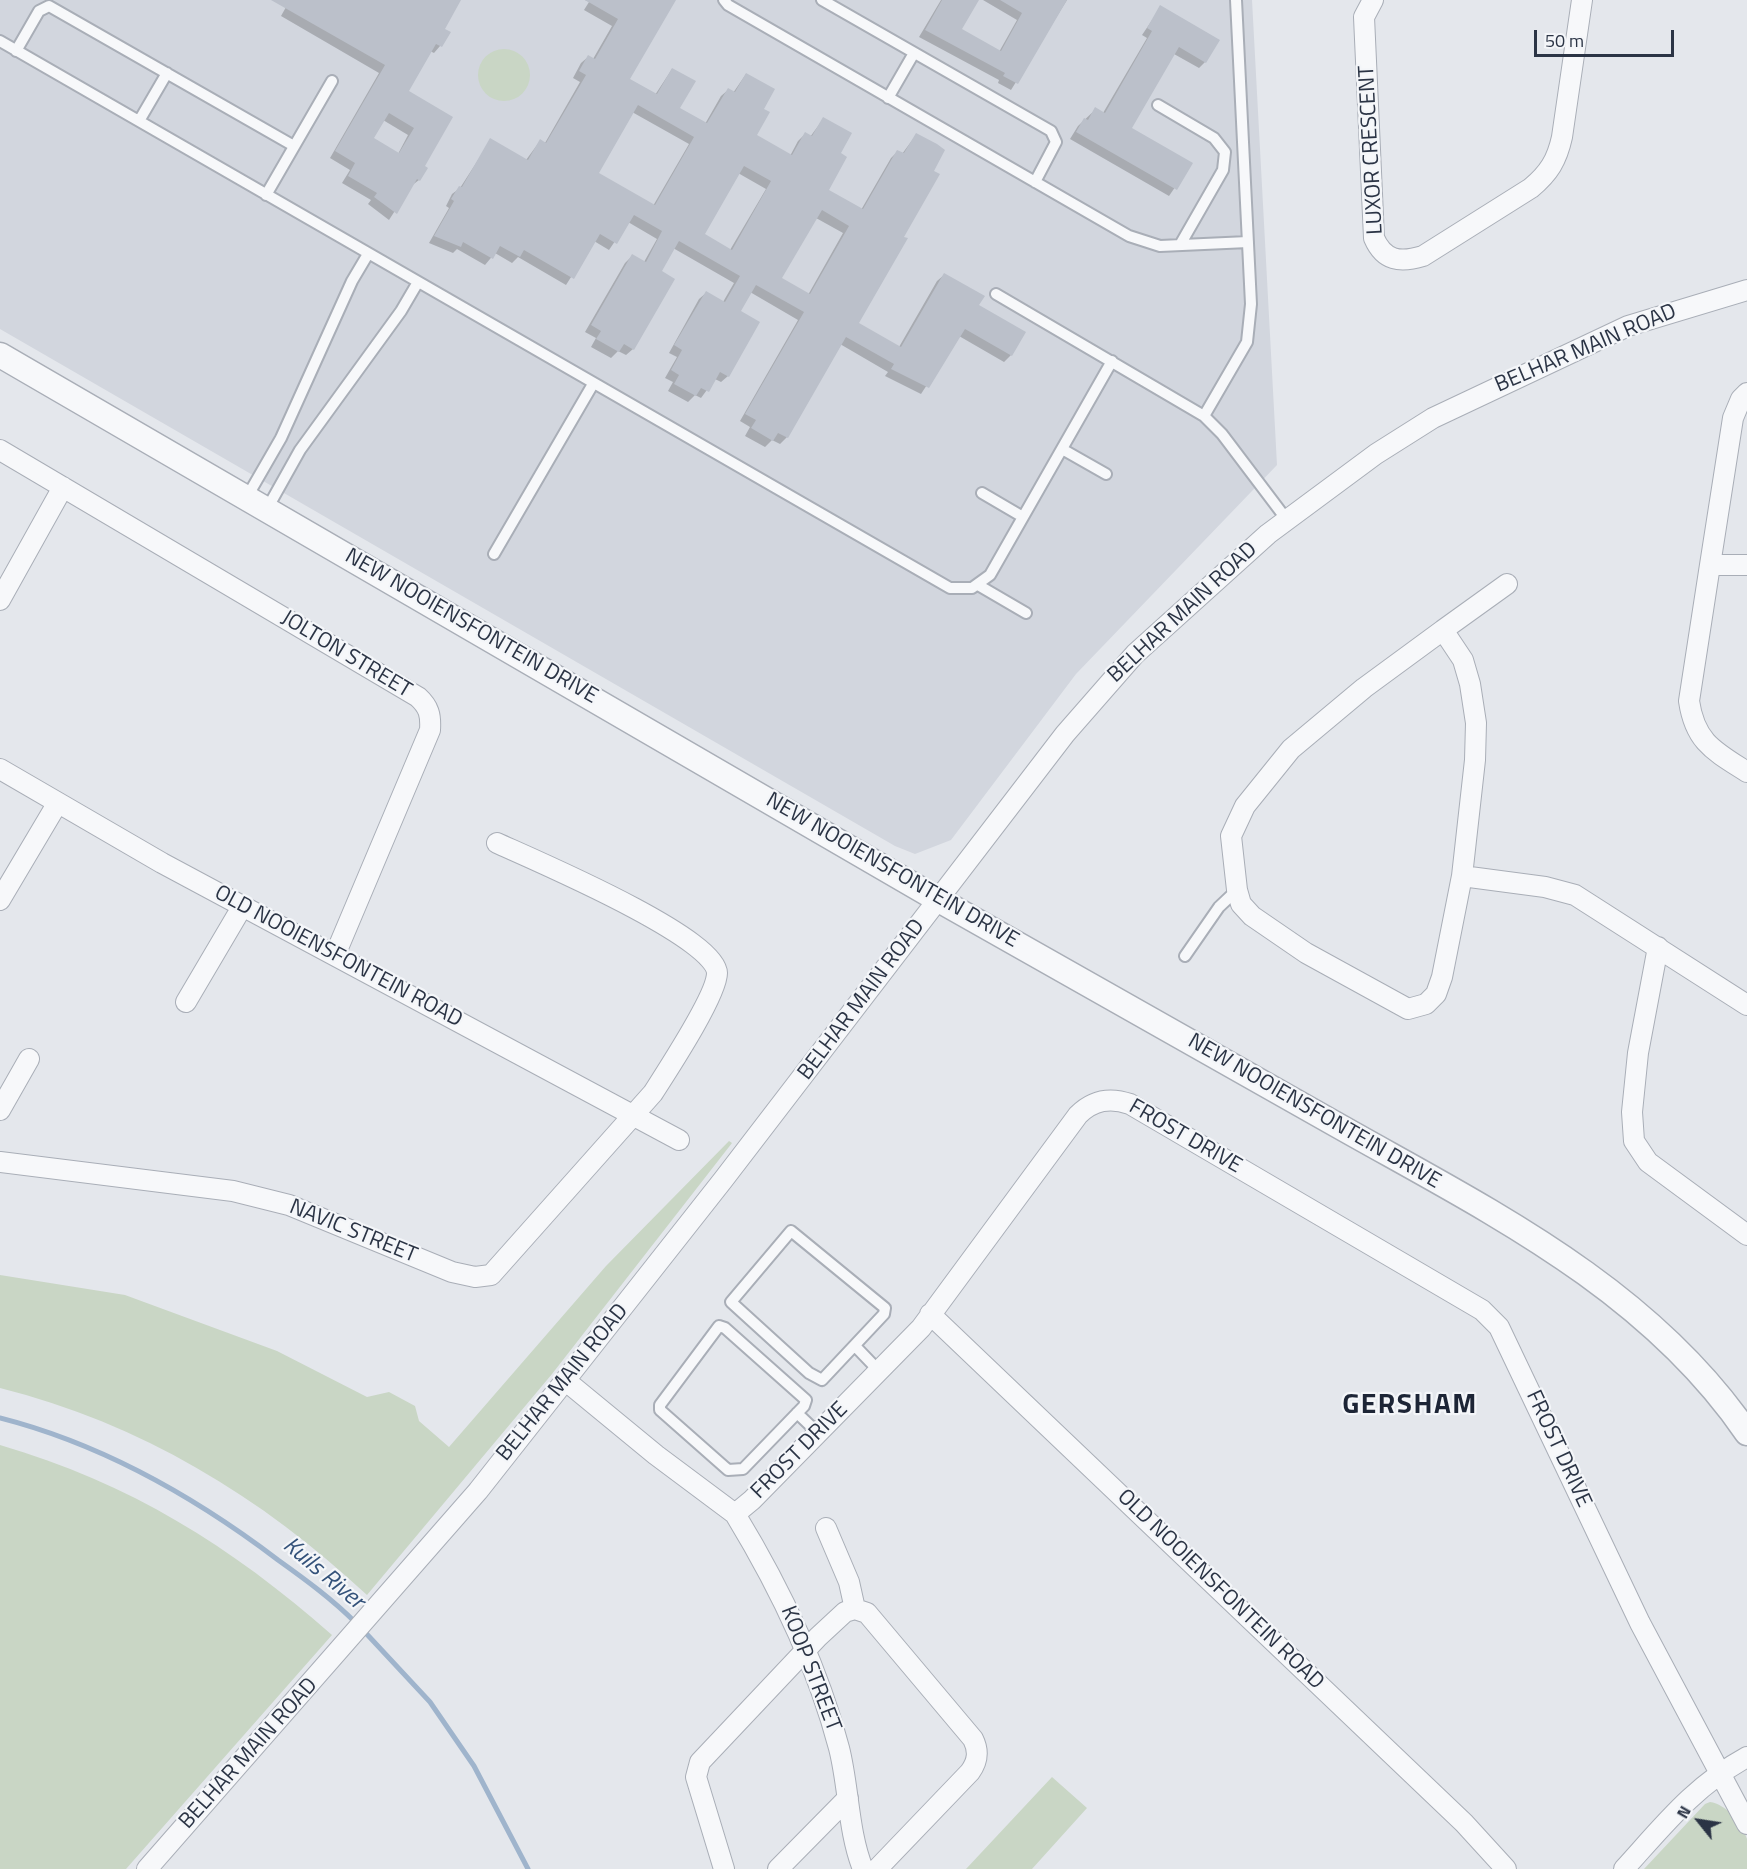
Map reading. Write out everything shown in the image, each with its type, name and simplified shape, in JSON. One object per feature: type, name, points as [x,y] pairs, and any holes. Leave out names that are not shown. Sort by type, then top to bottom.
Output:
[{"type":"street","name":"LUXOR CRESCENT","points":[[1373,0],[1364,17],[1374,238],[1383,253],[1394,260],[1423,256],[1531,188],[1546,176],[1557,159],[1562,137],[1582,0]]},
{"type":"street","name":"BELHAR MAIN ROAD","points":[[147,1869],[422,1556],[566,1381],[1065,734],[1135,654],[1259,541],[1376,454],[1433,418],[1492,388],[1628,326],[1747,290]]},
{"type":"street","name":"NEW NOOIENSFONTEIN DRIVE","points":[[0,355],[938,900],[1456,1193],[1580,1267],[1643,1317],[1693,1364],[1747,1433]]},
{"type":"street","points":[[1747,393],[1741,399],[1733,418],[1689,700],[1691,719],[1707,746],[1747,772]]},
{"type":"street","name":"JOLTON STREET","points":[[0,450],[418,697],[426,705],[431,715],[430,730],[335,955]]},
{"type":"street","points":[[0,600],[63,487]]},
{"type":"street","points":[[1710,565],[1747,565]]},
{"type":"street","points":[[1443,630],[1463,660],[1470,684],[1476,723],[1474,760],[1462,876],[1442,977],[1436,994],[1426,1004],[1408,1009],[1268,929],[1241,903],[1237,890],[1231,836],[1245,806],[1291,749],[1364,688],[1443,630],[1507,584]]},
{"type":"street","name":"OLD NOOIENSFONTEIN ROAD","points":[[0,769],[57,804],[242,907],[636,1115],[679,1140]]},
{"type":"street","points":[[0,900],[57,804]]},
{"type":"street","name":"NAVIC STREET","points":[[0,1162],[233,1191],[264,1198],[289,1205],[452,1272],[475,1277],[491,1275],[636,1115],[673,1063],[701,1011],[717,974],[715,964],[692,942],[600,889],[497,843]]},
{"type":"street","points":[[1462,876],[1545,886],[1575,895],[1747,1005]]},
{"type":"street","points":[[186,1002],[242,907]]},
{"type":"street","points":[[1658,947],[1638,1053],[1632,1112],[1634,1141],[1648,1162],[1747,1235]]},
{"type":"street","points":[[0,1110],[29,1059]]},
{"type":"street","name":"FROST DRIVE","points":[[566,1381],[656,1455],[735,1514],[921,1328],[1077,1115],[1100,1101],[1110,1100],[1130,1104],[1482,1310],[1499,1327],[1640,1623],[1747,1824]]},
{"type":"street","name":"OLD NOOIENSFONTEIN ROAD","points":[[930,1314],[1447,1807],[1506,1869]]},
{"type":"street","name":"KOOP STREET","points":[[735,1514],[787,1604],[826,1700],[840,1752],[864,1869]]},
{"type":"street","points":[[826,1528],[849,1582],[855,1609]]},
{"type":"street","points":[[724,1869],[698,1784],[697,1769],[705,1757],[806,1650],[845,1612],[855,1609],[867,1613],[973,1739],[977,1750],[976,1762],[970,1772],[877,1869]]},
{"type":"street","points":[[1624,1869],[1695,1791],[1719,1772],[1747,1757]]},
{"type":"street","points":[[778,1869],[848,1798]]},
{"type":"lane","points":[[724,0],[728,5],[888,98],[1141,241],[1160,246],[1248,242]]},
{"type":"lane","points":[[822,0],[1054,134],[1055,147],[1035,182]]},
{"type":"lane","points":[[1204,416],[1246,342],[1251,304],[1236,0]]},
{"type":"lane","points":[[16,51],[39,10],[49,6],[294,146]]},
{"type":"lane","points":[[0,41],[942,585],[959,590],[978,585],[990,575],[1112,361]]},
{"type":"lane","points":[[888,98],[914,53]]},
{"type":"lane","points":[[139,121],[167,73]]},
{"type":"lane","points":[[266,195],[332,81]]},
{"type":"lane","points":[[1158,105],[1214,138],[1225,152],[1223,170],[1180,245]]},
{"type":"lane","points":[[257,503],[281,438],[352,281],[368,254]]},
{"type":"lane","points":[[257,503],[300,450],[401,311],[418,282]]},
{"type":"lane","points":[[996,294],[1204,416],[1222,434],[1287,520]]},
{"type":"lane","points":[[494,554],[593,384]]},
{"type":"lane","points":[[1062,449],[1106,474]]},
{"type":"lane","points":[[982,493],[1023,517]]},
{"type":"lane","points":[[978,585],[1026,613]]},
{"type":"lane","points":[[1185,956],[1219,907],[1237,890]]},
{"type":"lane","points":[[794,1232],[885,1308],[884,1314],[855,1346],[825,1378],[819,1380],[732,1304],[732,1300],[786,1233],[794,1232]]},
{"type":"lane","points":[[719,1326],[725,1328],[805,1397],[806,1403],[797,1413],[743,1469],[733,1471],[720,1464],[660,1408],[719,1326]]},
{"type":"lane","points":[[855,1346],[879,1371]]},
{"type":"lane","points":[[797,1413],[818,1433]]},
{"type":"shaded area","points":[[0,0],[1252,0],[1277,465],[1076,674],[951,840],[915,854],[895,846],[0,329]]},
{"type":"green space","points":[[504,49],[518,53],[526,61],[530,75],[526,89],[518,97],[504,101],[490,97],[482,89],[478,75],[482,61],[490,53]]},
{"type":"green space","points":[[729,1141],[732,1143],[552,1374],[367,1595],[285,1526],[197,1468],[102,1421],[0,1388],[0,1275],[125,1295],[277,1351],[367,1397],[389,1392],[415,1406],[419,1421],[449,1447],[606,1266]]},
{"type":"green space","points":[[0,1445],[93,1478],[177,1521],[256,1573],[332,1635],[126,1869],[0,1869]]},
{"type":"green space","points":[[1052,1777],[1087,1808],[1032,1869],[966,1869]]},
{"type":"green space","points":[[1710,1802],[1727,1810],[1741,1827],[1747,1839],[1747,1869],[1644,1869],[1705,1804]]},
{"type":"building","points":[[271,0],[461,0],[445,29],[451,32],[442,47],[436,44],[409,91],[453,117],[425,166],[428,168],[420,181],[417,179],[397,214],[374,197],[377,193],[348,176],[355,163],[335,151],[385,65]],"holes":[[[389,113],[414,128],[399,153],[374,138]]]},
{"type":"building","points":[[585,0],[676,0],[630,79],[657,94],[672,68],[696,81],[680,108],[707,123],[728,88],[735,92],[746,73],[775,89],[764,109],[770,112],[757,135],[792,155],[805,132],[812,136],[823,117],[852,133],[841,153],[847,157],[829,190],[863,209],[897,150],[904,153],[916,133],[945,150],[934,171],[940,174],[904,237],[908,238],[859,323],[901,347],[944,273],[985,296],[979,305],[1026,332],[1012,356],[965,329],[929,388],[891,369],[894,364],[846,337],[788,438],[778,433],[773,441],[751,428],[756,420],[745,414],[804,312],[756,285],[741,311],[760,322],[729,377],[720,372],[709,392],[701,388],[696,396],[674,384],[679,375],[671,370],[682,350],[674,345],[706,291],[725,302],[740,276],[679,241],[662,271],[675,279],[634,350],[624,344],[619,352],[596,339],[601,331],[591,325],[632,254],[646,262],[662,231],[634,215],[617,244],[600,234],[574,279],[524,250],[520,257],[500,246],[493,259],[463,242],[461,247],[434,236],[454,201],[451,199],[459,186],[462,187],[490,138],[528,160],[540,139],[546,143],[586,75],[579,71],[588,55],[595,59],[618,19]],"holes":[[[638,105],[694,137],[655,205],[599,173]],[[744,166],[771,181],[732,250],[705,234]],[[822,210],[849,226],[810,294],[782,278]]]},
{"type":"building","points":[[942,0],[979,0],[962,29],[1001,51],[1022,13],[1000,0],[1067,0],[1018,84],[1003,76],[1005,73],[925,30]]},
{"type":"building","points":[[1160,5],[1220,40],[1206,63],[1179,47],[1132,128],[1193,163],[1177,190],[1076,132],[1084,118],[1088,120],[1095,107],[1105,113],[1152,31],[1147,28]]},
{"type":"waterway","name":"Kuils River","points":[[0,1418],[75,1442],[146,1475],[180,1494],[299,1575],[356,1623]]},
{"type":"waterway","name":"Kuils River","points":[[363,1630],[430,1702],[474,1766],[528,1869]]},
{"type":"district","name":"GERSHAM","points":[[1410,1406]]}]
